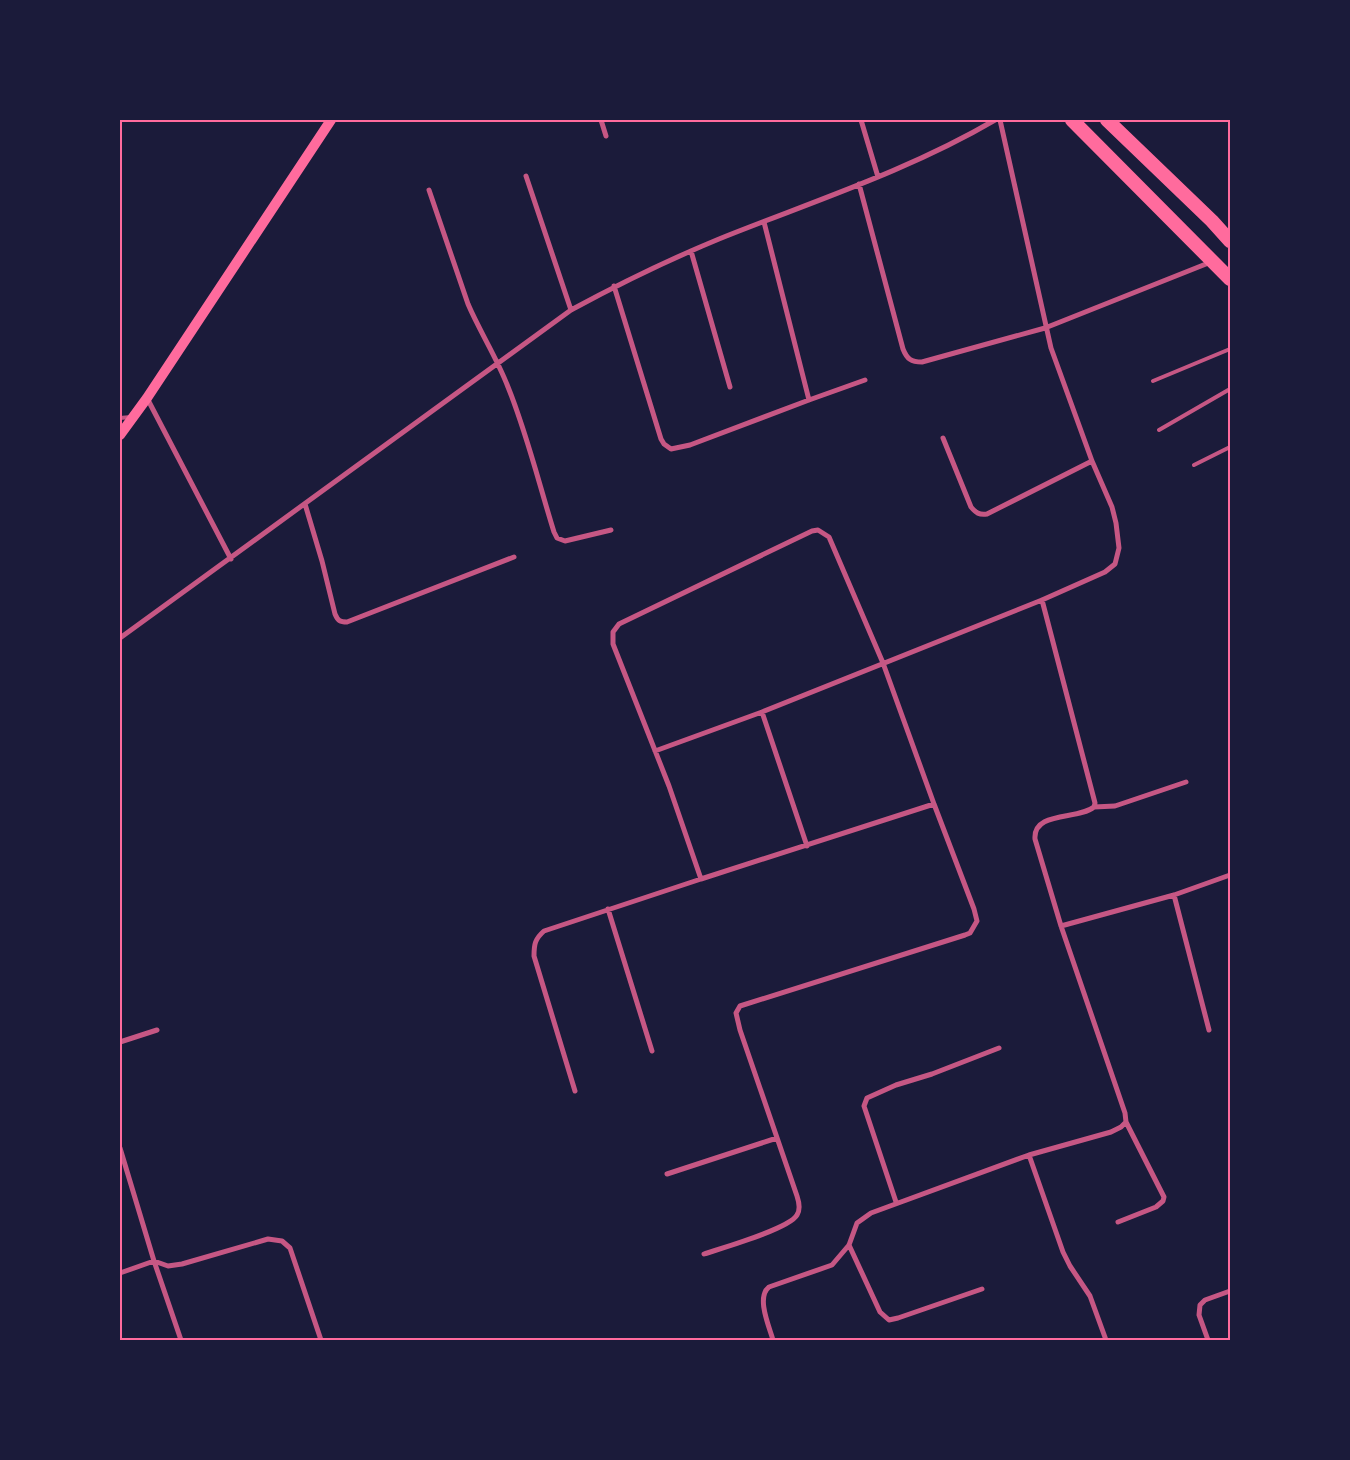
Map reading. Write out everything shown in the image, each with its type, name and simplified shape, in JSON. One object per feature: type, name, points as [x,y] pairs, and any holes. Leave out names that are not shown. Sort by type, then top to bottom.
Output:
[{"type":"highway","points":[[1072,120],[1230,279]]},
{"type":"highway","points":[[1108,120],[1212,221],[1230,241]]},
{"type":"main road","points":[[120,435],[131,417],[147,398],[331,120]]},
{"type":"street","points":[[601,120],[606,136]]},
{"type":"street","points":[[862,120],[878,177]]},
{"type":"street","points":[[120,638],[571,310],[614,286],[691,251],[878,177],[972,133],[994,120]]},
{"type":"street","points":[[655,750],[762,712],[1042,600],[1105,572],[1115,564],[1119,548],[1112,507],[1092,462],[1055,362],[1045,328],[1000,120]]},
{"type":"street","points":[[526,176],[571,310]]},
{"type":"street","points":[[859,184],[903,349],[910,360],[922,362],[1045,328],[1213,261]]},
{"type":"street","points":[[429,190],[468,304],[498,363],[516,410],[557,538],[570,541],[610,530]]},
{"type":"street","points":[[764,222],[809,400]]},
{"type":"street","points":[[691,251],[730,387]]},
{"type":"street","points":[[614,286],[661,439],[667,447],[677,449],[690,445],[865,380]]},
{"type":"street","points":[[147,398],[230,558]]},
{"type":"street","points":[[943,438],[971,507],[975,512],[982,515],[1092,462]]},
{"type":"street","points":[[304,504],[322,560],[335,614],[338,620],[342,622],[347,622],[514,557]]},
{"type":"street","points":[[701,879],[655,750],[613,644],[613,632],[619,624],[812,531],[818,530],[829,537],[883,663],[977,920],[970,933],[744,1004],[737,1010],[740,1030],[799,1204],[797,1216],[775,1229],[704,1254]]},
{"type":"street","points":[[1042,600],[1095,799],[1094,807]]},
{"type":"street","points":[[762,712],[807,846]]},
{"type":"street","points":[[1118,1222],[1160,1205],[1164,1197],[1126,1122],[1126,1113],[1061,926],[1035,834],[1038,827],[1044,821],[1085,812],[1094,807],[1115,806],[1186,782]]},
{"type":"street","points":[[575,1091],[534,956],[534,944],[537,937],[544,931],[934,804]]},
{"type":"street","points":[[1061,926],[1174,895],[1230,875]]},
{"type":"street","points":[[1174,895],[1209,1030]]},
{"type":"street","points":[[608,909],[652,1051]]},
{"type":"street","points":[[120,1042],[157,1030]]},
{"type":"street","points":[[896,1202],[864,1106],[867,1098],[896,1085],[932,1074],[999,1048]]},
{"type":"street","points":[[772,1340],[763,1298],[765,1290],[832,1265],[849,1245],[853,1230],[870,1213],[1029,1155],[1102,1135],[1121,1127],[1126,1122]]},
{"type":"street","points":[[667,1174],[777,1138]]},
{"type":"street","points":[[120,1148],[180,1340]]},
{"type":"street","points":[[1029,1155],[1063,1252],[1090,1296],[1106,1340]]},
{"type":"street","points":[[120,1273],[154,1260],[168,1266],[182,1264],[268,1240],[282,1241],[290,1248],[321,1340]]},
{"type":"street","points":[[849,1245],[880,1312],[889,1320],[982,1288]]},
{"type":"street","points":[[1208,1340],[1199,1314],[1200,1305],[1204,1300],[1230,1292]]},
{"type":"lane","points":[[1153,381],[1230,349]]},
{"type":"lane","points":[[1159,430],[1230,389]]},
{"type":"lane","points":[[120,418],[131,417]]},
{"type":"lane","points":[[1194,465],[1230,447]]}]
